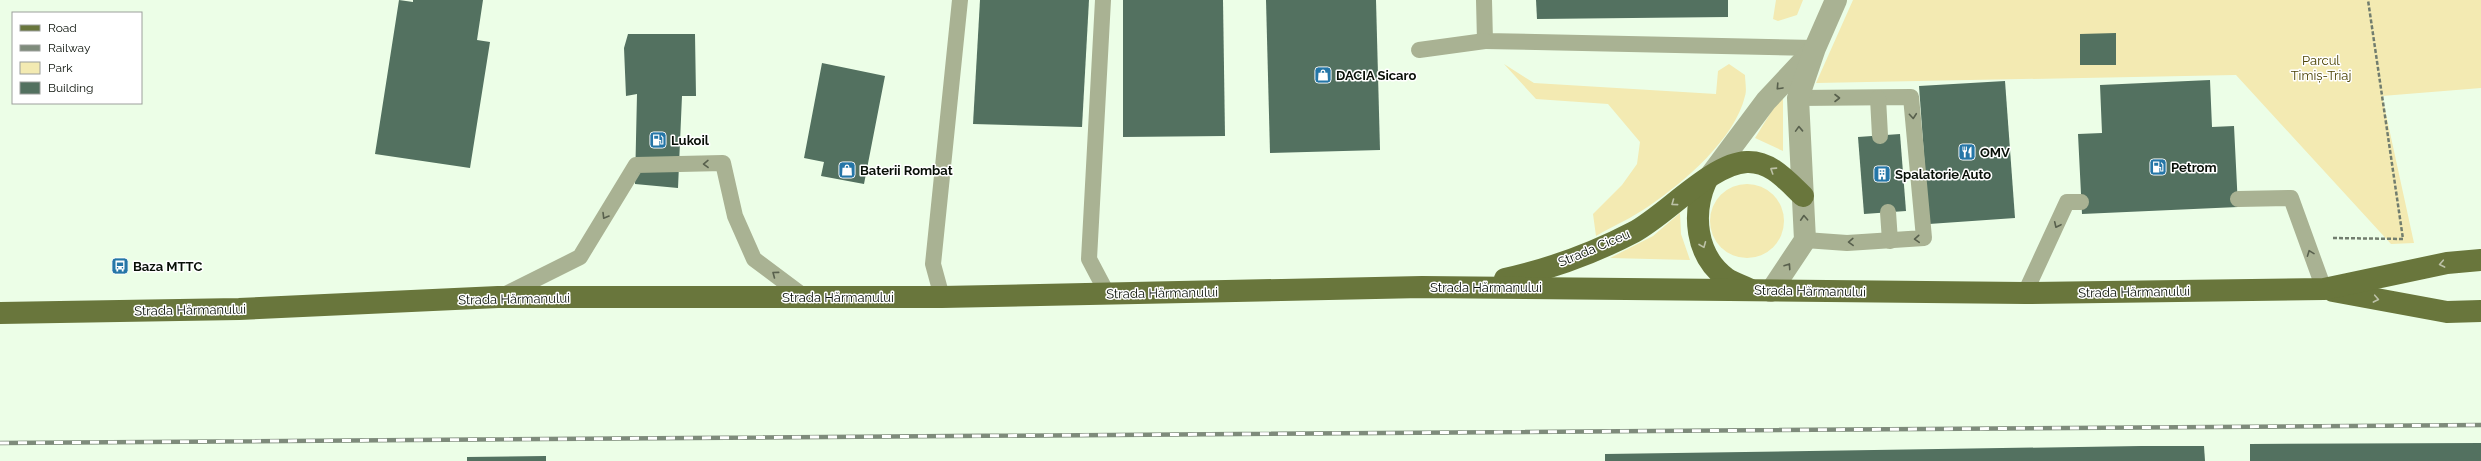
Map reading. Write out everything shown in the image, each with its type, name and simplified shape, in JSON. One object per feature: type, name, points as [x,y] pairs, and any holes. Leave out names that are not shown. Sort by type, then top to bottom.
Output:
[{"type":"main road","points":[[1706,181],[1730,166],[1747,162],[1762,163],[1777,172],[1803,196]]},
{"type":"main road","name":"Strada Ciceu","points":[[1469,287],[1531,273],[1601,247],[1635,231],[1706,181]]},
{"type":"main road","name":"Strada Ciceu","points":[[1706,181],[1697,209],[1700,241],[1708,258],[1726,278],[1761,290]]},
{"type":"main road","name":"Strada Hărmanului","points":[[0,313],[239,309],[498,297],[942,297],[1469,287],[2025,293],[2324,289],[2447,263],[2481,260]]},
{"type":"main road","name":"Strada Hărmanului","points":[[2324,289],[2447,312],[2481,311]]},
{"type":"street","name":"Strada Ciceu","points":[[1805,240],[1798,98],[1815,48],[1836,0]]},
{"type":"street","name":"Strada Ciceu","points":[[1706,181],[1766,101],[1815,48]]},
{"type":"street","points":[[1761,290],[1805,240]]},
{"type":"lane","points":[[942,297],[933,264],[960,0]]},
{"type":"lane","points":[[1103,0],[1089,259],[1108,295]]},
{"type":"lane","points":[[1484,0],[1485,41]]},
{"type":"lane","points":[[1419,50],[1485,41],[1815,48]]},
{"type":"lane","points":[[1798,98],[1912,97],[1924,238],[1847,243],[1805,240]]},
{"type":"lane","points":[[1878,98],[1880,136]]},
{"type":"lane","points":[[498,297],[580,257],[636,165],[723,163],[735,216],[754,259],[806,298]]},
{"type":"lane","points":[[2238,199],[2291,198],[2304,238],[2324,289]]},
{"type":"lane","points":[[2025,293],[2067,202],[2081,202]]},
{"type":"lane","points":[[1888,212],[1890,241]]},
{"type":"path","points":[[2304,238],[2403,239],[2368,0]]},
{"type":"green space","points":[[1776,0],[1803,0],[1797,15],[1778,21],[1773,19]]},
{"type":"green space","name":"Parcul Timiș-Triaj","points":[[1853,0],[2481,0],[2481,88],[2382,96],[2414,243],[2391,244],[2236,75],[1816,83]]},
{"type":"green space","points":[[1504,64],[1534,83],[1716,94],[1718,71],[1729,64],[1745,75],[1746,94],[1731,128],[1692,172],[1643,210],[1596,236],[1593,214],[1622,185],[1637,164],[1640,142],[1608,104],[1536,99]]},
{"type":"green space","points":[[1783,93],[1783,151],[1755,138]]},
{"type":"green space","points":[[1740,184],[1754,184],[1768,190],[1778,200],[1784,214],[1782,235],[1778,242],[1768,252],[1754,258],[1740,258],[1726,252],[1716,242],[1710,228],[1710,214],[1716,200],[1726,190]]},
{"type":"green space","points":[[1680,213],[1681,234],[1690,260],[1610,258],[1653,236]]},
{"type":"building","points":[[399,0],[413,2],[413,0],[483,0],[477,40],[490,42],[470,168],[375,154]]},
{"type":"building","points":[[980,0],[1089,0],[1082,127],[973,124]]},
{"type":"building","points":[[1123,0],[1223,0],[1225,136],[1123,137]]},
{"type":"building","name":"DACIA Sicaro","points":[[1266,0],[1376,0],[1380,150],[1270,153]]},
{"type":"building","points":[[1536,0],[1728,0],[1728,17],[1537,19]]},
{"type":"building","points":[[2116,33],[2116,65],[2080,65],[2080,34]]},
{"type":"building","name":"Lukoil","points":[[628,34],[695,34],[696,96],[682,96],[678,188],[635,184],[637,94],[626,96],[624,48]]},
{"type":"building","points":[[822,63],[885,76],[864,184],[821,176],[824,162],[804,158]]},
{"type":"building","name":"Petrom","points":[[2210,80],[2212,127],[2234,126],[2238,207],[2082,214],[2078,134],[2102,133],[2100,85]]},
{"type":"building","name":"OMV","points":[[2005,81],[2015,218],[1929,224],[1919,86]]},
{"type":"building","name":"Spalatorie Auto","points":[[1900,134],[1906,211],[1864,214],[1858,137]]},
{"type":"building","points":[[2481,443],[2481,461],[2250,461],[2250,444]]},
{"type":"building","points":[[2204,446],[2205,461],[1605,461],[1605,454]]},
{"type":"building","points":[[546,456],[546,461],[467,461],[467,457]]},
{"type":"railway","points":[[0,443],[2481,425]]},
{"type":"place","name":"DACIA Sicaro","points":[[1323,75]]},
{"type":"place","name":"Lukoil","points":[[658,140]]},
{"type":"place","name":"OMV","points":[[1967,152]]},
{"type":"place","name":"Petrom","points":[[2158,167]]},
{"type":"place","name":"Baterii Rombat","points":[[847,170]]},
{"type":"place","name":"Spalatorie Auto","points":[[1882,174]]},
{"type":"place","name":"Baza MTTC","points":[[120,266]]}]
